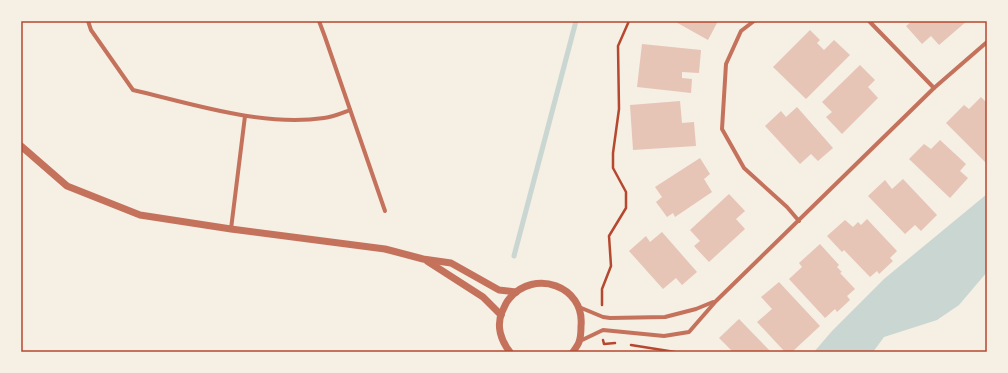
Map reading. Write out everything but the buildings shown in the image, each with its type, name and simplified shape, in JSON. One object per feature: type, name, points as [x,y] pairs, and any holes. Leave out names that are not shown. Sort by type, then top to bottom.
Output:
[{"type":"street","points":[[88,21],[91,30],[133,90],[245,116],[294,120],[325,118],[350,110]]},
{"type":"street","points":[[318,21],[325,37],[385,211]]},
{"type":"street","points":[[754,21],[741,31],[726,64],[722,129],[744,168],[787,207],[799,221]]},
{"type":"street","points":[[869,21],[934,88]]},
{"type":"street","points":[[580,341],[603,330],[664,336],[688,332],[716,301],[934,88],[987,42]]},
{"type":"street","points":[[231,229],[245,116]]},
{"type":"street","points":[[21,146],[67,186],[140,214],[231,229],[385,249],[423,259],[451,263],[499,290],[516,292]]},
{"type":"street","points":[[423,259],[483,297],[501,315]]},
{"type":"street","points":[[510,352],[505,346],[500,332],[501,315],[508,300],[516,292],[528,285],[543,283],[554,285],[567,292],[577,302],[582,316],[580,341],[573,352]]},
{"type":"street","points":[[578,307],[603,317],[610,318],[665,317],[696,309],[716,301]]},
{"type":"path","points":[[603,317],[602,289],[611,266],[609,236],[626,208],[626,192],[613,168],[612,153],[619,109],[618,46],[629,21]]},
{"type":"path","points":[[603,330],[604,344],[618,343]]},
{"type":"path","points":[[626,344],[675,352]]},
{"type":"shaded area","points":[[987,194],[987,272],[959,305],[937,320],[884,337],[873,352],[814,352],[832,331],[884,279]]},
{"type":"waterway","points":[[514,256],[576,21]]}]
